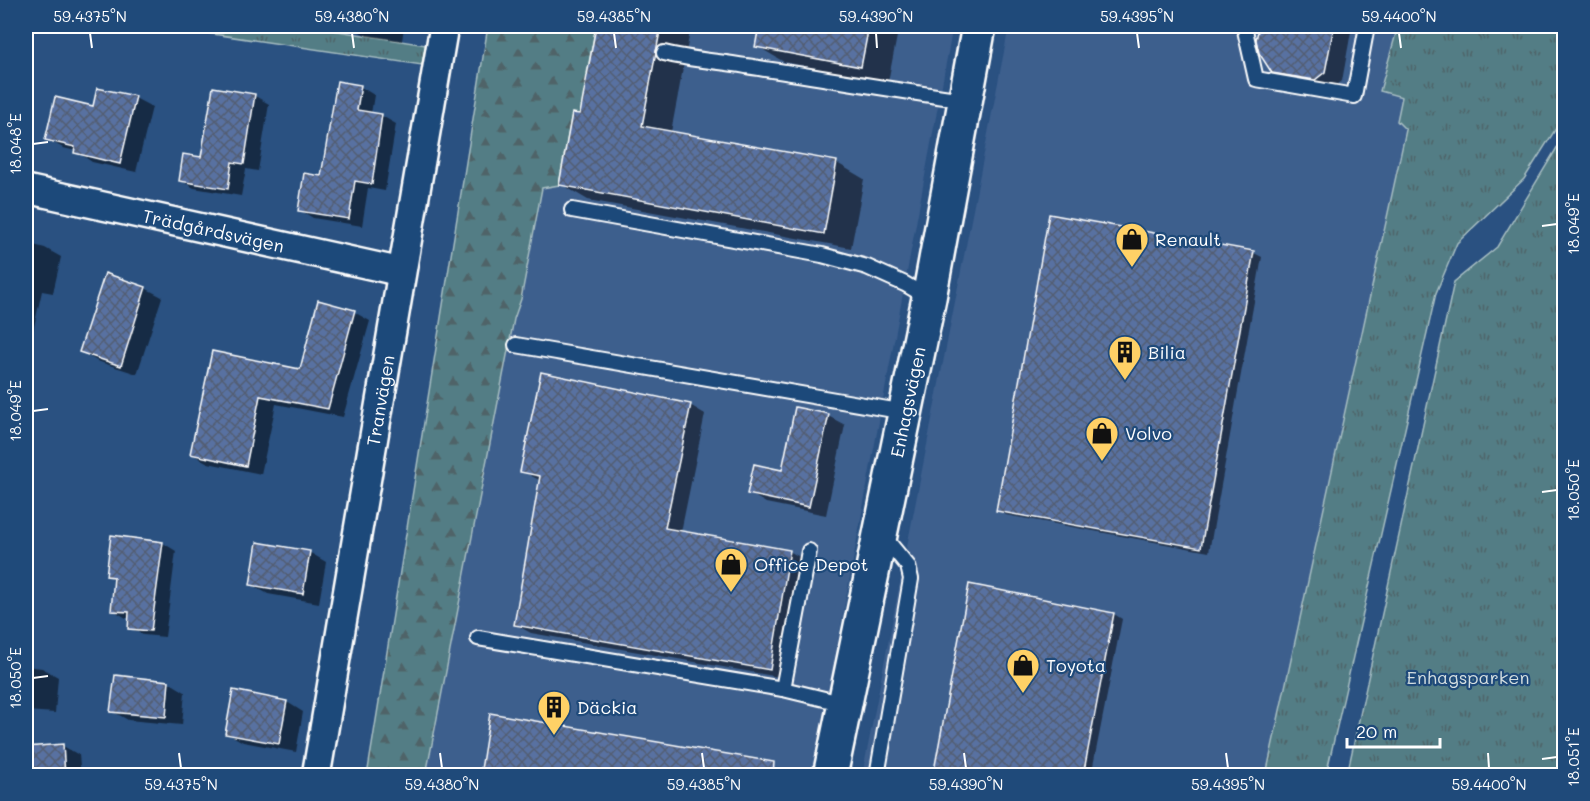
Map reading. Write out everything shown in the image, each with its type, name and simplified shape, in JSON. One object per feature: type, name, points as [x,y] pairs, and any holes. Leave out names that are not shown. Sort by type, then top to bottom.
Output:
[{"type":"street","name":"Tranvägen","points":[[316,776],[444,26]]},
{"type":"street","name":"Enhagsvägen","points":[[830,776],[929,298],[979,26]]},
{"type":"street","name":"Trädgårdsvägen","points":[[26,189],[388,269],[400,274]]},
{"type":"lane","points":[[1244,26],[1256,79],[1354,96],[1367,26]]},
{"type":"lane","points":[[664,53],[687,59],[965,100]]},
{"type":"lane","points":[[572,210],[822,255],[867,267],[929,298]]},
{"type":"lane","points":[[516,345],[905,412]]},
{"type":"lane","points":[[877,776],[911,579],[908,566],[880,533]]},
{"type":"lane","points":[[783,689],[809,550]]},
{"type":"lane","points":[[478,638],[783,689],[845,705]]},
{"type":"shaded area","points":[[596,26],[953,26],[813,775],[426,776],[514,319],[521,299],[542,187],[572,113],[641,125],[587,73]]},
{"type":"shaded area","points":[[1009,26],[1398,26],[1380,91],[1402,97],[1397,121],[1406,129],[1266,775],[862,776]]},
{"type":"green space","points":[[169,26],[307,26],[426,45],[422,65]]},
{"type":"green space","points":[[488,26],[596,26],[587,73],[650,85],[641,125],[572,113],[559,185],[542,188],[521,299],[514,319],[426,775],[367,776]]},
{"type":"green space","points":[[1398,26],[1564,26],[1564,102],[1557,127],[1524,179],[1457,243],[1436,293],[1326,775],[1266,775],[1406,130],[1397,121],[1402,97],[1380,91]]},
{"type":"green space","name":"Enhagsparken","points":[[1564,136],[1564,775],[1347,775],[1454,282],[1497,247]]},
{"type":"building","points":[[596,26],[661,26],[642,126],[837,161],[824,234],[559,185],[572,113],[580,114]]},
{"type":"building","points":[[759,26],[869,26],[861,67],[755,47]]},
{"type":"building","points":[[1259,26],[1334,26],[1325,72],[1315,80],[1272,73],[1259,53],[1256,40]]},
{"type":"building","points":[[337,81],[361,85],[357,110],[382,114],[372,184],[355,181],[349,219],[298,211],[304,173],[321,176]]},
{"type":"building","points":[[213,87],[255,94],[244,164],[232,162],[228,189],[179,181],[183,154],[201,157]]},
{"type":"building","points":[[97,88],[136,96],[120,164],[74,153],[75,147],[45,140],[55,97],[93,106]]},
{"type":"building","name":"Bilia","points":[[1049,214],[1254,251],[1201,548],[996,511]]},
{"type":"building","points":[[105,273],[146,287],[121,366],[79,352]]},
{"type":"building","points":[[318,300],[355,310],[328,409],[260,396],[246,466],[190,454],[212,351],[300,369]]},
{"type":"building","points":[[541,372],[691,404],[665,528],[790,550],[770,670],[514,625],[540,476],[520,472]]},
{"type":"building","points":[[795,407],[829,414],[809,507],[747,494],[754,464],[782,470]]},
{"type":"building","points":[[111,535],[163,542],[151,631],[128,629],[129,612],[111,611],[114,577],[106,576]]},
{"type":"building","points":[[257,542],[310,551],[303,594],[250,585]]},
{"type":"building","name":"Toyota","points":[[969,584],[1114,613],[1083,776],[933,776]]},
{"type":"building","points":[[115,675],[169,681],[166,717],[110,712]]},
{"type":"building","points":[[233,690],[287,701],[279,744],[225,734]]},
{"type":"building","name":"Däckia","points":[[490,713],[774,762],[773,776],[480,776]]},
{"type":"building","points":[[63,744],[65,776],[26,776],[26,747]]},
{"type":"place","name":"Renault","points":[[1132,268]]},
{"type":"place","name":"Bilia","points":[[1125,381]]},
{"type":"place","name":"Volvo","points":[[1102,462]]},
{"type":"place","name":"Office Depot","points":[[731,593]]},
{"type":"place","name":"Toyota","points":[[1023,694]]},
{"type":"place","name":"Däckia","points":[[554,736]]}]
